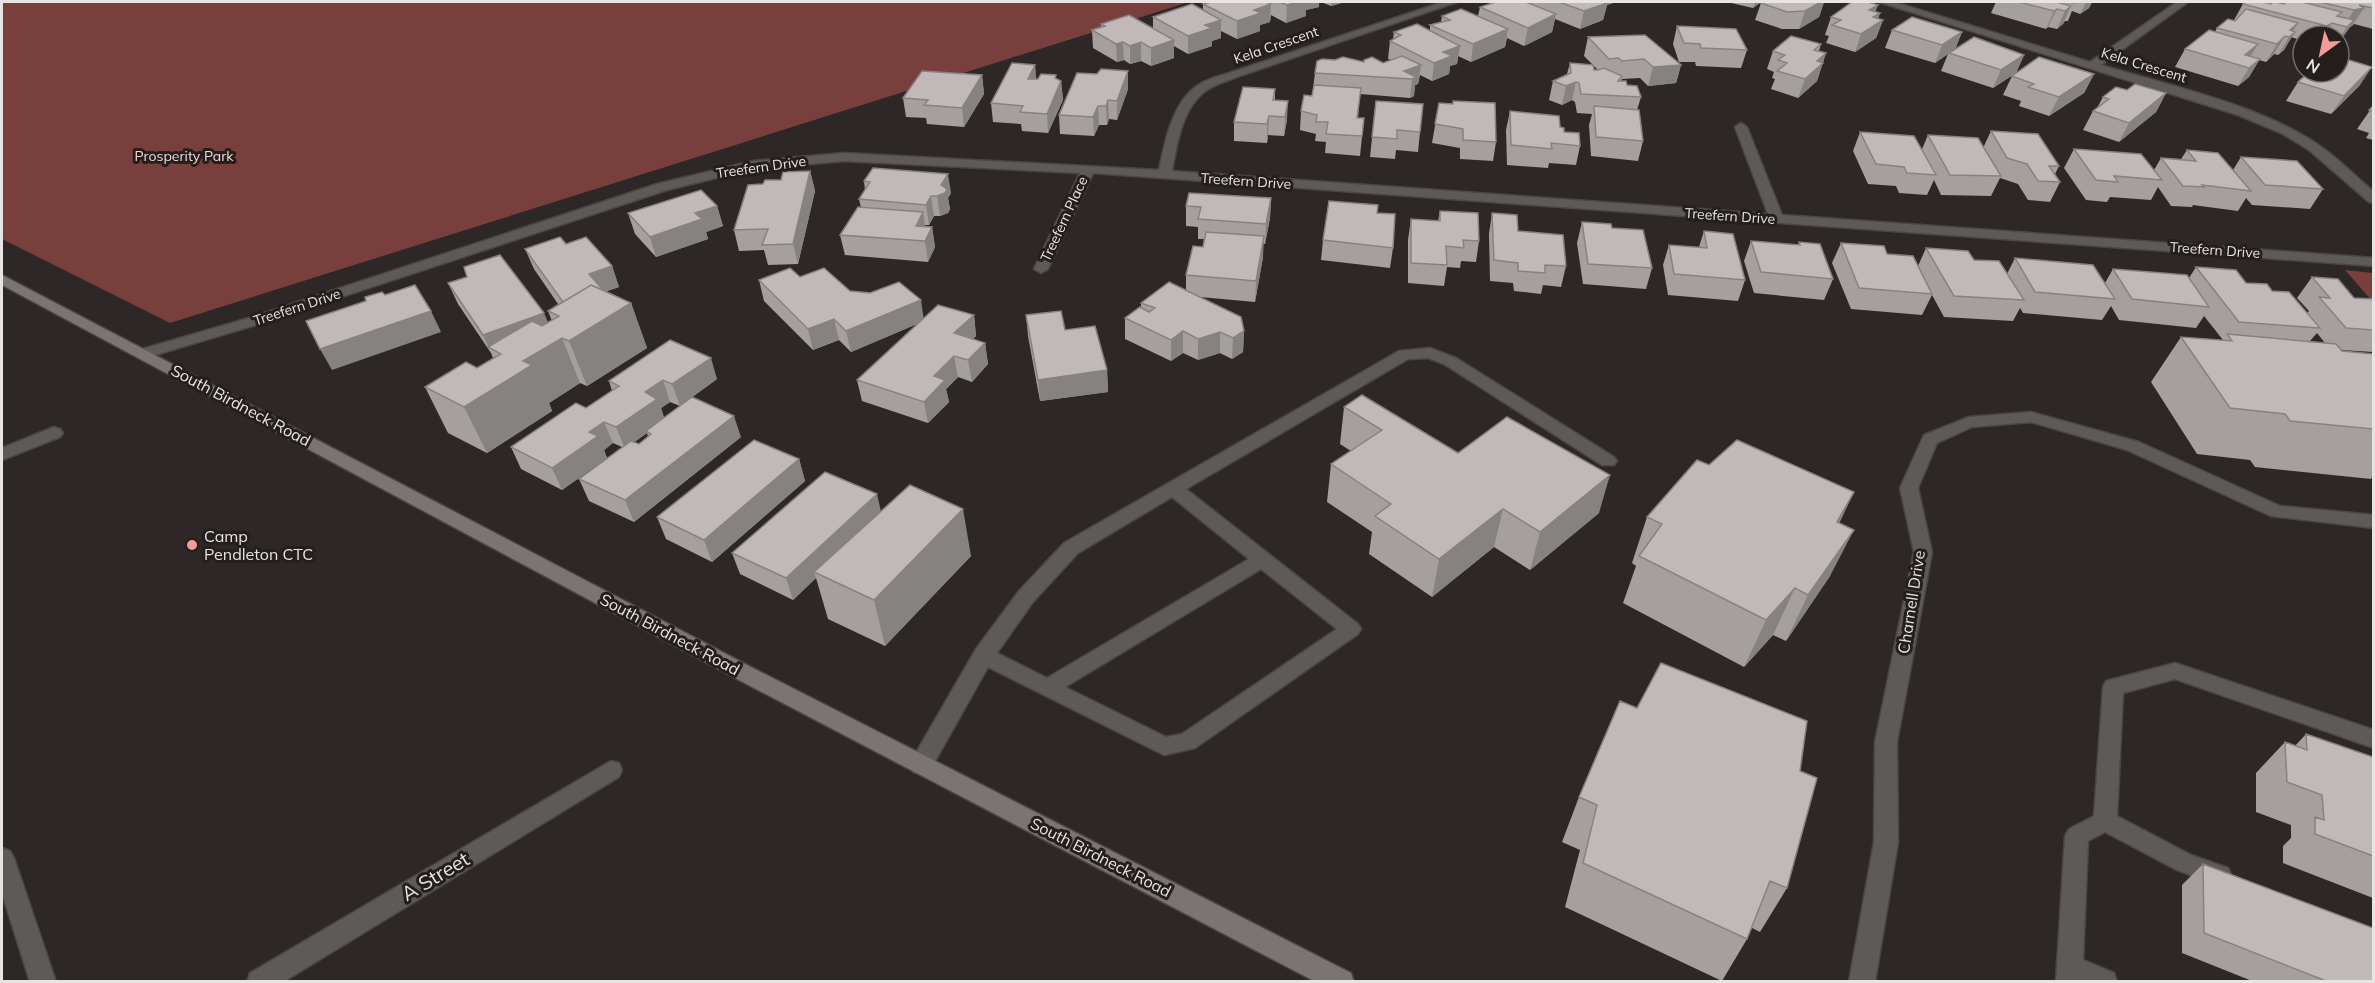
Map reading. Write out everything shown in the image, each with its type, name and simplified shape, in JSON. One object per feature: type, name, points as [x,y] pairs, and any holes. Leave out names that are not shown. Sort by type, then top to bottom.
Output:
[{"type":"street","name":"Kela Crescent","points":[[1165,175],[1171,144],[1188,100],[1201,88],[1233,75],[1452,2]]},
{"type":"street","name":"Kela Crescent","points":[[1884,2],[2242,112],[2285,130],[2314,147],[2373,199]]},
{"type":"street","points":[[2093,65],[2183,2]]},
{"type":"street","points":[[1741,127],[1777,219]]},
{"type":"street","name":"Treefern Drive","points":[[145,353],[254,321],[662,187],[720,172],[807,159],[844,157],[1088,169],[2373,262]]},
{"type":"street","name":"Treefern Place","points":[[1041,269],[1088,169]]},
{"type":"street","name":"South Birdneck Road","points":[[2,279],[744,673],[1342,981]]},
{"type":"street","points":[[921,765],[983,655],[1042,574],[1071,548],[1405,354],[1430,353],[1450,361],[1608,461]]},
{"type":"street","name":"Charnell Drive","points":[[1862,981],[1886,842],[1886,742],[1923,552],[1909,488],[1930,439],[1969,422],[2031,417],[2133,446],[2277,512],[2373,522]]},
{"type":"street","points":[[2,454],[54,433]]},
{"type":"street","points":[[983,655],[1164,746],[1187,742],[1351,629],[1173,489]]},
{"type":"street","points":[[1048,687],[1263,559]]},
{"type":"street","points":[[2106,820],[2113,687],[2175,671],[2373,739]]},
{"type":"street","name":"A Street","points":[[259,981],[611,770]]},
{"type":"street","points":[[2106,820],[2183,862],[2239,884]]},
{"type":"street","points":[[2105,981],[2070,974],[2077,836],[2106,820]]},
{"type":"street","points":[[2,858],[44,981]]},
{"type":"green space","name":"Prosperity Park","points":[[2,2],[1189,2],[170,323],[2,239]]},
{"type":"green space","points":[[2345,270],[2373,273],[2373,302]]},
{"type":"building","points":[[1266,2],[1271,4],[1254,10],[1261,13],[1237,21],[1203,4]]},
{"type":"building","points":[[1279,2],[1298,2],[1287,5]]},
{"type":"building","points":[[1496,2],[1526,2],[1556,14],[1528,28],[1480,7]]},
{"type":"building","points":[[1559,2],[1605,2],[1607,3],[1584,11]]},
{"type":"building","points":[[1821,2],[1805,11],[1787,12],[1761,3]]},
{"type":"building","points":[[1852,2],[1868,2],[1878,5],[1869,10],[1880,13],[1873,17],[1883,20],[1861,34],[1832,25],[1841,20],[1831,17]]},
{"type":"building","points":[[2019,2],[2062,2],[2060,3],[2071,6],[2065,11],[2057,9],[2054,11]]},
{"type":"building","points":[[2246,2],[2284,4],[2302,2],[2342,12],[2337,16],[2354,20],[2350,24],[2319,24],[2243,4]]},
{"type":"building","points":[[2320,2],[2373,2],[2373,8],[2359,5],[2364,8],[2354,10]]},
{"type":"building","points":[[1192,4],[1221,20],[1205,25],[1212,28],[1188,36],[1153,17]]},
{"type":"building","points":[[1461,9],[1508,29],[1473,44],[1430,25],[1450,20],[1442,16]]},
{"type":"building","points":[[2246,9],[2298,23],[2291,24],[2291,35],[2285,36],[2277,44],[2217,28],[2228,19],[2235,21]]},
{"type":"building","points":[[1129,15],[1174,40],[1151,48],[1141,42],[1130,46],[1123,42],[1116,44],[1092,30],[1105,26],[1101,24]]},
{"type":"building","points":[[1912,17],[1962,32],[1942,45],[1892,30]]},
{"type":"building","points":[[1417,24],[1460,46],[1443,52],[1452,56],[1434,63],[1390,41],[1401,35],[1394,32]]},
{"type":"building","points":[[1677,26],[1736,29],[1747,50],[1701,48],[1700,44],[1684,43]]},
{"type":"building","points":[[2209,30],[2258,44],[2245,55],[2260,59],[2249,68],[2185,49]]},
{"type":"building","points":[[1645,35],[1681,65],[1653,67],[1644,59],[1622,61],[1618,58],[1609,59],[1588,37]]},
{"type":"building","points":[[1791,36],[1821,44],[1814,50],[1826,53],[1817,61],[1823,63],[1805,79],[1777,71],[1787,63],[1778,60],[1785,55],[1773,51]]},
{"type":"building","points":[[1974,37],[2024,55],[2001,70],[1949,53]]},
{"type":"building","points":[[1402,56],[1421,65],[1404,71],[1416,77],[1412,79],[1315,73],[1317,61],[1322,59],[1335,60],[1343,57],[1364,62],[1372,57],[1383,63]]},
{"type":"building","points":[[2039,57],[2094,74],[2059,97],[2028,87],[2034,84],[2012,76]]},
{"type":"building","points":[[2351,61],[2372,67],[2344,96],[2305,84],[2351,84]]},
{"type":"building","points":[[1012,63],[1035,65],[1028,79],[1038,79],[1041,74],[1056,75],[1055,78],[1061,81],[1047,114],[1020,112],[1023,106],[991,103]]},
{"type":"building","points":[[1570,63],[1593,65],[1594,70],[1604,68],[1622,76],[1618,81],[1626,81],[1627,85],[1637,86],[1641,97],[1581,94],[1579,83],[1566,86],[1553,81],[1571,73]]},
{"type":"building","points":[[1101,69],[1128,71],[1117,101],[1108,100],[1106,106],[1098,106],[1093,117],[1059,115],[1077,73],[1097,74]]},
{"type":"building","points":[[922,71],[982,75],[962,108],[924,105],[928,100],[903,98]]},
{"type":"building","points":[[2135,84],[2166,93],[2129,123],[2093,111],[2109,99],[2103,97],[2116,87],[2127,90]]},
{"type":"building","points":[[1314,85],[1361,88],[1357,118],[1364,118],[1362,136],[1326,134],[1328,122],[1316,122],[1317,115],[1301,111],[1304,95],[1312,96]]},
{"type":"building","points":[[1243,87],[1275,89],[1273,100],[1288,101],[1285,117],[1269,116],[1267,124],[1234,122]]},
{"type":"building","points":[[1376,101],[1423,104],[1420,132],[1397,130],[1397,139],[1372,137]]},
{"type":"building","points":[[1453,101],[1495,103],[1496,142],[1463,140],[1463,129],[1435,124],[1439,103],[1453,104]]},
{"type":"building","points":[[1594,106],[1639,110],[1643,141],[1596,137]]},
{"type":"building","points":[[1510,111],[1559,116],[1560,127],[1564,128],[1564,132],[1579,133],[1580,146],[1551,143],[1552,149],[1511,145]]},
{"type":"building","points":[[1991,131],[2038,134],[2059,166],[2049,166],[2060,182],[2038,181],[2027,164],[2007,158]]},
{"type":"building","points":[[1860,132],[1914,136],[1936,175],[1907,173],[1904,167],[1876,164]]},
{"type":"building","points":[[1928,135],[1978,138],[2001,176],[1950,175]]},
{"type":"building","points":[[2074,149],[2141,154],[2162,180],[2114,176],[2118,182],[2096,180]]},
{"type":"building","points":[[2187,150],[2218,153],[2251,191],[2202,185],[2204,187],[2183,186],[2161,158],[2196,161]]},
{"type":"building","points":[[2241,157],[2297,161],[2323,189],[2265,185]]},
{"type":"building","points":[[873,168],[948,174],[941,185],[947,189],[945,193],[931,196],[926,205],[859,199],[870,182],[864,181]]},
{"type":"building","points":[[810,171],[793,244],[762,245],[768,229],[734,230],[748,185],[763,184],[765,180],[781,180],[783,172]]},
{"type":"building","points":[[701,190],[717,206],[695,213],[702,219],[650,237],[628,213]]},
{"type":"building","points":[[1189,193],[1271,198],[1266,224],[1198,219],[1201,207],[1186,206]]},
{"type":"building","points":[[1329,201],[1378,205],[1377,213],[1395,214],[1393,248],[1323,240]]},
{"type":"building","points":[[858,207],[923,212],[916,226],[932,227],[925,241],[840,235]]},
{"type":"building","points":[[1440,211],[1478,213],[1479,241],[1463,240],[1464,248],[1446,246],[1447,265],[1411,263],[1411,219],[1440,221]]},
{"type":"building","points":[[1492,213],[1517,215],[1518,231],[1563,235],[1566,266],[1545,265],[1545,273],[1518,271],[1518,263],[1494,260]]},
{"type":"building","points":[[1582,222],[1611,224],[1612,228],[1643,230],[1652,268],[1588,264]]},
{"type":"building","points":[[1704,231],[1733,234],[1745,280],[1674,274],[1669,245],[1707,248]]},
{"type":"building","points":[[1206,232],[1264,236],[1256,281],[1186,275],[1193,246],[1203,247]]},
{"type":"building","points":[[560,237],[566,244],[586,237],[612,266],[589,274],[603,290],[591,285],[563,302],[525,249]]},
{"type":"building","points":[[1751,241],[1800,245],[1799,242],[1820,244],[1833,279],[1761,272]]},
{"type":"building","points":[[1841,243],[1884,246],[1887,254],[1913,256],[1932,294],[1859,288]]},
{"type":"building","points":[[1926,248],[1968,251],[1974,260],[1999,261],[2024,300],[1954,296]]},
{"type":"building","points":[[500,255],[544,313],[483,335],[448,283],[467,277],[464,267]]},
{"type":"building","points":[[2015,258],[2093,265],[2115,299],[2035,292]]},
{"type":"building","points":[[2196,267],[2236,270],[2246,283],[2267,284],[2272,291],[2289,292],[2320,328],[2239,322]]},
{"type":"building","points":[[790,268],[800,277],[824,268],[850,291],[870,293],[899,282],[921,300],[846,331],[834,319],[808,329],[759,280]]},
{"type":"building","points":[[2113,269],[2187,275],[2209,307],[2132,299]]},
{"type":"building","points":[[2312,277],[2338,279],[2354,298],[2373,299],[2373,330],[2346,328],[2319,297],[2330,298]]},
{"type":"building","points":[[1169,282],[1241,317],[1244,331],[1233,338],[1220,332],[1198,339],[1183,331],[1171,340],[1125,318],[1140,307],[1149,312],[1155,308],[1141,303]]},
{"type":"building","points":[[415,285],[431,311],[320,349],[306,321],[366,301],[365,297],[382,292],[385,295]]},
{"type":"building","points":[[591,285],[631,303],[569,341],[562,338],[523,361],[532,365],[464,407],[425,387],[466,362],[477,368],[501,354],[488,347],[532,321],[542,326],[559,316],[548,311]]},
{"type":"building","points":[[938,305],[974,315],[954,333],[985,343],[968,360],[954,356],[934,376],[945,380],[924,402],[857,380]]},
{"type":"building","points":[[1061,311],[1065,330],[1095,326],[1107,370],[1038,380],[1026,315]]},
{"type":"building","points":[[2227,334],[2336,344],[2342,351],[2373,354],[2373,429],[2290,421],[2285,414],[2230,408],[2181,337],[2232,341]]},
{"type":"building","points":[[670,340],[711,358],[672,384],[663,380],[645,392],[657,399],[616,427],[604,422],[589,432],[598,436],[552,468],[511,447],[576,403],[586,408],[619,386],[609,381]]},
{"type":"building","points":[[1362,395],[1458,453],[1507,417],[1610,475],[1540,532],[1503,509],[1439,559],[1375,516],[1391,504],[1331,464],[1382,430],[1344,407]]},
{"type":"building","points":[[692,397],[734,416],[625,500],[579,479],[631,441],[639,444],[651,434],[646,431]]},
{"type":"building","points":[[754,440],[799,459],[704,540],[657,517]]},
{"type":"building","points":[[1737,440],[1854,492],[1837,522],[1854,530],[1808,595],[1795,588],[1766,620],[1639,556],[1662,524],[1647,517],[1697,460],[1709,465]]},
{"type":"building","points":[[825,472],[877,494],[786,578],[732,553]]},
{"type":"building","points":[[910,485],[963,509],[874,600],[814,572]]},
{"type":"building","points":[[1661,663],[1807,721],[1800,771],[1817,778],[1787,888],[1770,881],[1747,939],[1583,863],[1597,805],[1579,797],[1620,701],[1637,708]]},
{"type":"building","points":[[2306,734],[2373,757],[2373,856],[2315,834],[2315,817],[2324,820],[2322,795],[2287,782],[2285,742],[2307,750]]},
{"type":"building","points":[[2203,864],[2373,928],[2373,981],[2326,981],[2204,933]]},
{"type":"place","name":"Camp Pendleton CTC","points":[[192,545]]}]
